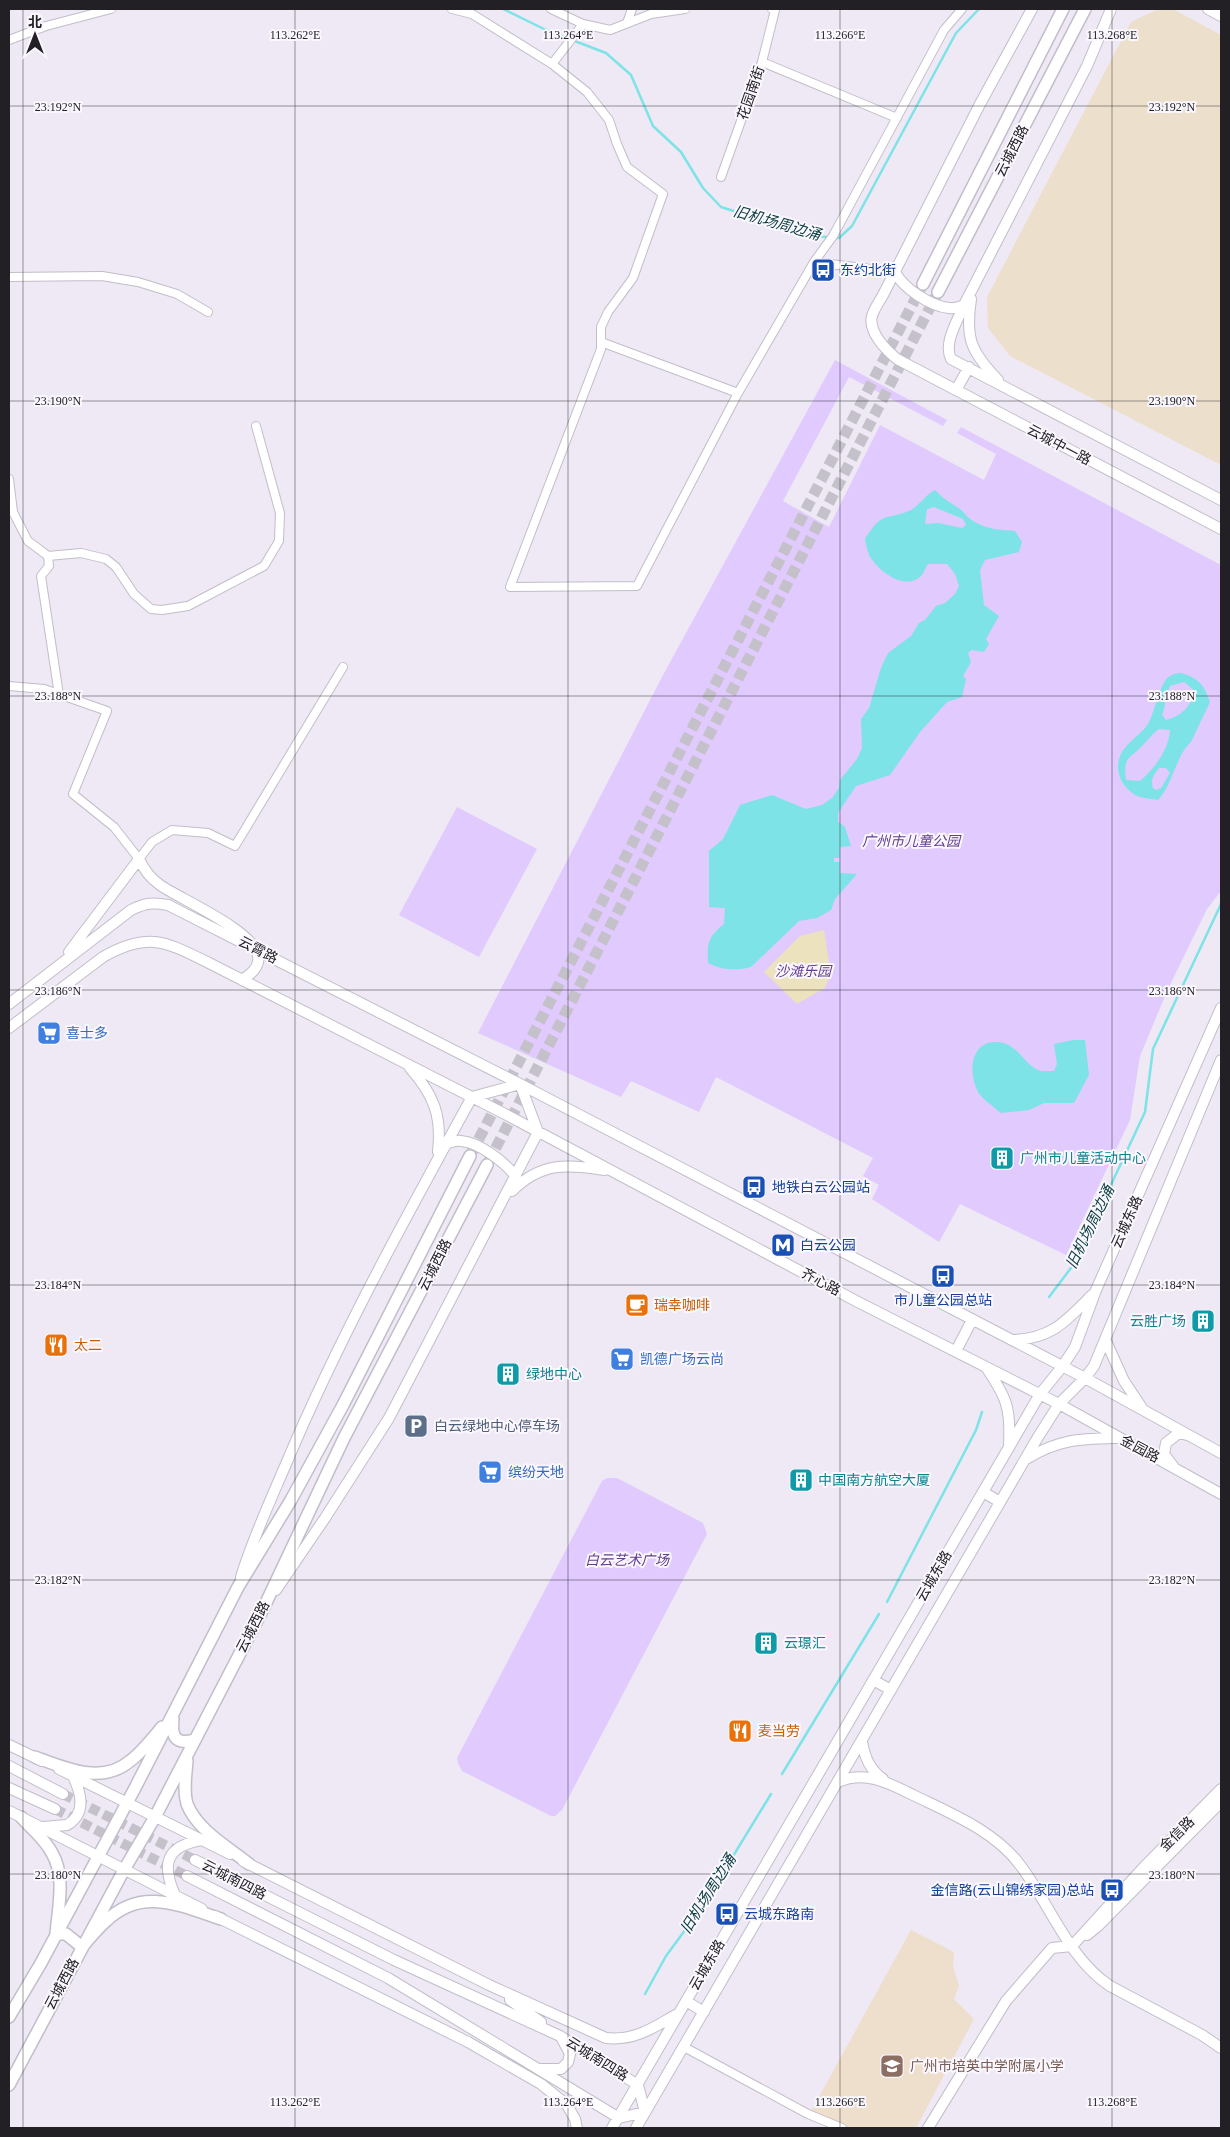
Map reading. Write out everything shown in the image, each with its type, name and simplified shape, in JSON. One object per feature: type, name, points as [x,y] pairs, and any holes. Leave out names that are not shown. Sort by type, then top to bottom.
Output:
[{"type":"main road","name":"云城中一路","points":[[1032,9],[980,104],[872,318],[876,333],[883,347],[897,359],[1221,529]]},
{"type":"main road","name":"云城西路","points":[[923,284],[1063,9]]},
{"type":"main road","name":"云城西路","points":[[938,292],[1085,9]]},
{"type":"main road","points":[[895,272],[907,289],[941,306],[956,308],[964,305],[1075,91],[1111,9]]},
{"type":"main road","points":[[1208,9],[1221,16]]},
{"type":"main road","points":[[973,287],[968,324],[971,339],[982,363],[1006,388]]},
{"type":"main road","name":"云城中一路","points":[[964,305],[948,345],[947,352],[951,359],[1221,500]]},
{"type":"main road","points":[[956,390],[968,367]]},
{"type":"main road","points":[[139,858],[144,870],[161,885],[225,922],[255,948],[258,955],[257,963],[254,970],[242,980]]},
{"type":"main road","points":[[62,963],[139,858]]},
{"type":"main road","name":"云霄路","points":[[9,1004],[131,910],[154,902],[168,905],[255,948],[520,1084]]},
{"type":"main road","points":[[9,1028],[103,957],[134,942],[166,943],[408,1066],[432,1099],[440,1124],[437,1159]]},
{"type":"main road","name":"云城东路","points":[[612,2128],[1040,1394],[1062,1367],[1075,1347],[1096,1290],[1221,1008]]},
{"type":"main road","points":[[387,1055],[472,1097],[520,1084],[1086,1378],[1221,1453]]},
{"type":"main road","name":"云城东路","points":[[636,2128],[1025,1459],[1059,1404],[1086,1378],[1094,1366],[1221,1060]]},
{"type":"main road","points":[[264,1607],[325,1518],[384,1425],[516,1177],[538,1132],[520,1084]]},
{"type":"main road","points":[[238,1587],[253,1541],[310,1408],[437,1159],[472,1097]]},
{"type":"main road","name":"齐心路","points":[[472,1097],[858,1302],[1059,1404]]},
{"type":"main road","points":[[446,1144],[462,1141],[469,1143],[498,1158],[516,1177]]},
{"type":"main road","name":"云城西路","points":[[9,2017],[174,1715],[238,1587],[291,1500],[343,1405],[470,1156]]},
{"type":"main road","name":"云城西路","points":[[9,2084],[125,1868],[155,1817],[264,1607],[344,1438],[487,1165]]},
{"type":"main road","points":[[505,1199],[526,1178],[544,1169],[580,1166],[613,1172]]},
{"type":"main road","points":[[1010,1340],[1036,1338],[1062,1326],[1096,1290]]},
{"type":"main road","points":[[956,1351],[972,1320]]},
{"type":"main road","points":[[1105,1339],[1124,1381],[1143,1409]]},
{"type":"main road","points":[[986,1366],[1008,1404],[1010,1423],[1009,1447]]},
{"type":"main road","name":"金园路","points":[[1059,1404],[1221,1494]]},
{"type":"main road","points":[[1177,1469],[1168,1461],[1164,1454],[1166,1443],[1179,1433],[1191,1435]]},
{"type":"main road","points":[[1025,1459],[1055,1444],[1073,1440],[1118,1438]]},
{"type":"main road","points":[[983,1492],[1000,1502]]},
{"type":"main road","points":[[873,1680],[891,1690]]},
{"type":"main road","points":[[174,1715],[173,1733],[176,1739],[182,1742],[194,1740],[185,1778],[188,1804],[196,1820],[249,1864]]},
{"type":"main road","points":[[35,1758],[80,1773],[111,1772],[130,1762],[174,1715]]},
{"type":"main road","points":[[862,1742],[864,1753],[872,1770],[889,1783],[952,1814],[1006,1848],[1020,1865],[1072,1946],[1103,1982],[1202,2035],[1221,2048]]},
{"type":"main road","points":[[9,1745],[489,1985],[606,2038],[626,2039],[636,2036],[680,2012]]},
{"type":"main road","points":[[9,1766],[63,1794]]},
{"type":"main road","points":[[40,1827],[67,1824],[77,1814],[82,1799],[73,1776]]},
{"type":"main road","points":[[838,1782],[856,1776],[889,1783]]},
{"type":"main road","points":[[9,1788],[55,1809]]},
{"type":"main road","name":"金信路","points":[[1072,1946],[1142,1869],[1221,1789]]},
{"type":"main road","name":"金信路","points":[[1072,1946],[1098,1926],[1221,1802]]},
{"type":"main road","points":[[9,1811],[468,2042],[548,2089],[567,2104],[577,2128]]},
{"type":"main road","points":[[21,1817],[46,1844],[57,1863],[60,1888],[56,1934],[66,1934],[82,1947],[107,1920],[124,1907],[151,1901],[167,1902],[221,1919]]},
{"type":"main road","points":[[176,1895],[168,1872],[168,1864],[172,1853],[179,1846],[188,1842],[202,1840]]},
{"type":"main road","name":"云城南四路","points":[[195,1860],[394,1960],[560,2036],[638,2085],[645,2112]]},
{"type":"main road","name":"云城南四路","points":[[187,1876],[388,1978],[618,2118]]},
{"type":"main road","points":[[928,2128],[1006,2000],[1052,1948],[1072,1946]]},
{"type":"main road","points":[[468,2042],[538,2069],[562,2069],[568,2062],[570,2054],[560,2036],[489,1985]]},
{"type":"main road","points":[[686,2001],[704,2012]]},
{"type":"main road","points":[[618,2118],[645,2112]]},
{"type":"street","points":[[9,40],[46,26],[111,9]]},
{"type":"street","points":[[452,9],[472,14],[552,64],[587,92],[600,106],[609,120],[617,144],[628,167],[663,194],[633,278],[608,312],[601,327],[600,349],[566,444],[510,587],[637,586],[738,394],[814,262],[833,236],[944,30],[962,9]]},
{"type":"street","points":[[551,9],[582,24],[610,30],[651,14],[685,9]]},
{"type":"street","points":[[627,23],[632,9]]},
{"type":"street","name":"花园南街","points":[[721,177],[762,62],[775,10],[772,9]]},
{"type":"street","points":[[552,64],[582,24]]},
{"type":"street","points":[[762,62],[897,118]]},
{"type":"street","points":[[814,262],[895,272]]},
{"type":"street","points":[[9,278],[102,276],[138,282],[177,294],[208,312]]},
{"type":"street","points":[[601,342],[738,394]]},
{"type":"street","points":[[9,479],[13,512],[28,541],[48,556],[81,553],[106,559],[116,567],[134,594],[151,609],[162,610],[188,606],[264,566],[279,541],[280,513],[256,426]]},
{"type":"street","points":[[48,556],[48,566],[41,576],[60,695]]},
{"type":"street","points":[[9,686],[44,690],[107,711],[73,794],[114,827],[139,858],[152,842],[172,830],[208,833],[235,846],[343,667]]},
{"type":"street","points":[[684,2047],[820,2124],[842,2128]]},
{"type":"shaded area","points":[[1158,9],[1173,9],[1221,35],[1221,465],[1010,356],[988,328],[987,297],[1131,22]]},
{"type":"shaded area","name":"广州市培英中学附属小学","points":[[911,1930],[954,1952],[953,1966],[959,1986],[954,1999],[974,2019],[916,2128],[850,2128],[810,2113]]},
{"type":"green space","name":"广州市儿童公园","points":[[835,360],[947,420],[943,426],[849,377],[783,501],[829,527],[880,425],[984,480],[996,454],[957,433],[961,427],[1221,565],[1221,891],[1207,909],[1168,989],[1140,1056],[1130,1120],[1066,1255],[960,1204],[939,1242],[872,1199],[879,1185],[863,1176],[873,1158],[716,1077],[699,1112],[631,1081],[621,1097],[478,1033],[662,677]]},
{"type":"green space","points":[[457,807],[537,849],[479,957],[399,915]]},
{"type":"green space","name":"白云艺术广场","points":[[607,1478],[617,1478],[703,1523],[707,1534],[562,1810],[555,1816],[551,1816],[462,1771],[457,1758],[602,1481]]},
{"type":"sand","name":"沙滩乐园","points":[[824,930],[831,974],[825,988],[797,1004],[764,972],[800,936]]},
{"type":"water","points":[[935,490],[970,519],[981,525],[1015,531],[1022,542],[1019,552],[985,560],[980,570],[984,605],[999,616],[986,639],[989,644],[984,652],[972,650],[968,653],[971,662],[963,676],[966,679],[962,697],[947,702],[920,732],[890,775],[856,786],[838,813],[838,822],[845,827],[851,846],[840,847],[840,858],[834,858],[834,862],[840,862],[840,873],[857,874],[835,899],[831,910],[817,918],[799,921],[751,967],[729,969],[708,963],[708,945],[715,933],[724,924],[725,908],[709,907],[709,851],[723,839],[740,805],[772,795],[806,809],[822,805],[832,798],[839,788],[840,780],[857,759],[862,748],[861,719],[869,708],[881,668],[888,653],[911,636],[919,623],[925,620],[936,606],[945,603],[955,594],[959,586],[955,574],[947,564],[928,564],[922,575],[908,582],[900,581],[885,573],[869,555],[865,539],[877,523],[883,518],[911,510]],"holes":[[[934,507],[963,519],[966,525],[962,528],[938,523],[925,524],[927,509]]]},
{"type":"water","points":[[1180,673],[1197,680],[1210,702],[1191,742],[1182,754],[1167,786],[1158,800],[1137,796],[1129,791],[1121,780],[1118,768],[1120,755],[1148,724],[1166,679]],"holes":[[[1184,682],[1195,691],[1191,701],[1185,710],[1177,716],[1166,720],[1162,715],[1170,686]],[[1159,729],[1170,730],[1167,744],[1160,758],[1140,781],[1126,780],[1126,762]],[[1159,768],[1166,768],[1170,773],[1161,788],[1156,790],[1153,788],[1153,777]]]},
{"type":"water","points":[[1073,1040],[1085,1040],[1089,1075],[1074,1103],[1044,1103],[1029,1110],[1001,1113],[978,1092],[972,1068],[976,1052],[988,1043],[1005,1043],[1036,1069],[1054,1071],[1057,1064],[1054,1044]]},
{"type":"waterway","name":"旧机场周边涌","points":[[503,9],[546,30],[606,53],[631,75],[653,126],[681,152],[703,188],[721,207],[814,236],[839,238],[852,226],[956,33],[979,9]]},
{"type":"waterway","name":"旧机场周边涌","points":[[1049,1297],[1074,1264],[1145,1112],[1153,1049],[1221,904]]},
{"type":"waterway","name":"旧机场周边涌","points":[[887,1602],[976,1430],[982,1412]]},
{"type":"waterway","name":"旧机场周边涌","points":[[782,1774],[879,1614]]},
{"type":"waterway","name":"旧机场周边涌","points":[[645,1994],[666,1956],[702,1907],[771,1794]]},
{"type":"tunnel","points":[[471,1154],[921,288]]},
{"type":"tunnel","points":[[488,1163],[938,292]]},
{"type":"tunnel","points":[[63,1794],[195,1860]]},
{"type":"tunnel","points":[[55,1809],[187,1876]]},
{"type":"place","name":"东约北街","points":[[823,270]]},
{"type":"place","name":"喜士多","points":[[49,1033]]},
{"type":"place","name":"广州市儿童活动中心","points":[[1002,1158]]},
{"type":"place","name":"地铁白云公园站","points":[[754,1187]]},
{"type":"place","name":"白云公园","points":[[783,1245]]},
{"type":"place","name":"市儿童公园总站","points":[[943,1276]]},
{"type":"place","name":"瑞幸咖啡","points":[[637,1305]]},
{"type":"place","name":"云胜广场","points":[[1203,1321]]},
{"type":"place","name":"太二","points":[[56,1345]]},
{"type":"place","name":"凯德广场云尚","points":[[622,1359]]},
{"type":"place","name":"绿地中心","points":[[508,1374]]},
{"type":"place","name":"白云绿地中心停车场","points":[[416,1426]]},
{"type":"place","name":"缤纷天地","points":[[490,1472]]},
{"type":"place","name":"中国南方航空大厦","points":[[801,1480]]},
{"type":"place","name":"云璟汇","points":[[766,1643]]},
{"type":"place","name":"麦当劳","points":[[740,1731]]},
{"type":"place","name":"金信路(云山锦绣家园)总站","points":[[1112,1890]]},
{"type":"place","name":"云城东路南","points":[[727,1914]]},
{"type":"place","name":"广州市培英中学附属小学","points":[[892,2066]]}]
